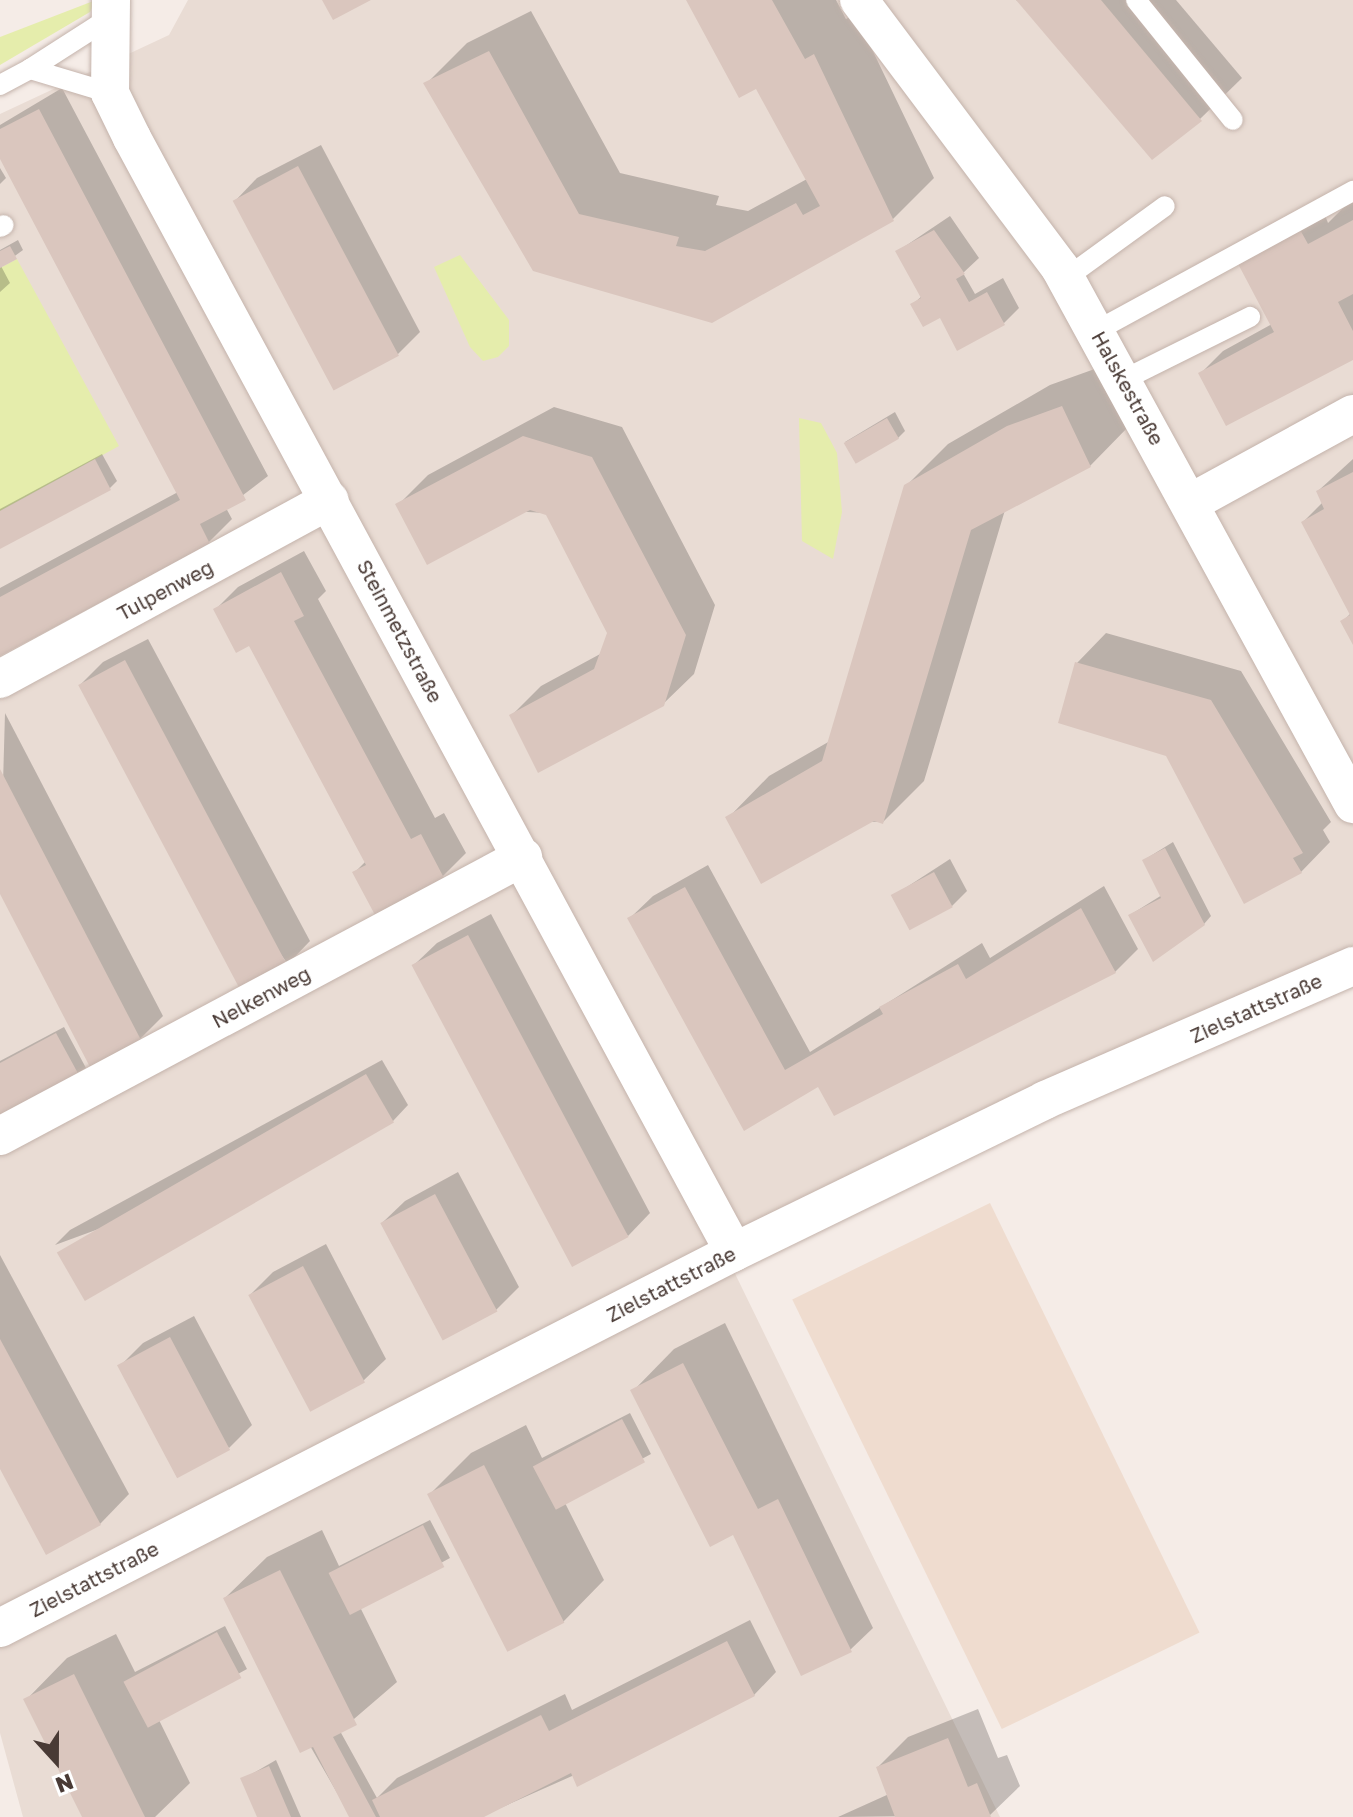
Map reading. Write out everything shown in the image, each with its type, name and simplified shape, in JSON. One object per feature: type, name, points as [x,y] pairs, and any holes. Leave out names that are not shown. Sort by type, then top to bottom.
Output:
[{"type":"street","name":"Halskestraße","points":[[859,0],[1066,278],[1192,502],[1353,804]]},
{"type":"street","points":[[110,93],[113,7]]},
{"type":"street","name":"Steinmetzstraße","points":[[110,93],[734,1252]]},
{"type":"street","points":[[1192,502],[1353,414]]},
{"type":"street","name":"Tulpenweg","points":[[0,679],[329,500]]},
{"type":"street","name":"Nelkenweg","points":[[0,1136],[523,857]]},
{"type":"street","name":"Zielstattstraße","points":[[0,1628],[734,1252],[1045,1100],[1353,966]]},
{"type":"lane","points":[[1136,0],[1233,120]]},
{"type":"lane","points":[[0,85],[30,69],[113,7]]},
{"type":"lane","points":[[30,69],[110,93]]},
{"type":"lane","points":[[1096,331],[1353,191]]},
{"type":"lane","points":[[1066,278],[1165,206]]},
{"type":"lane","points":[[1123,380],[1250,317]]},
{"type":"shaded area","points":[[188,0],[1353,0],[1353,953],[722,1247],[1000,1817],[23,1817],[0,1733],[0,114],[169,35]]},
{"type":"shaded area","points":[[990,1203],[1200,1633],[1002,1729],[792,1299]]},
{"type":"green space","points":[[96,0],[90,12],[0,65],[0,37]]},
{"type":"green space","points":[[460,255],[509,320],[509,346],[498,357],[483,361],[470,347],[434,267]]},
{"type":"green space","points":[[17,259],[119,446],[0,511],[0,268]]},
{"type":"green space","points":[[799,418],[821,423],[837,453],[842,512],[833,559],[802,541]]},
{"type":"building","points":[[322,0],[371,0],[333,20]]},
{"type":"building","points":[[686,0],[772,0],[805,59],[814,54],[894,221],[712,323],[533,271],[423,83],[489,51],[579,214],[679,237],[676,246],[705,251],[796,203],[803,215],[820,206],[756,89],[739,98]]},
{"type":"building","points":[[1016,0],[1101,0],[1202,121],[1152,160]]},
{"type":"building","points":[[39,109],[246,500],[200,524],[210,544],[0,656],[0,597],[180,500],[0,159],[0,129]]},
{"type":"building","points":[[298,166],[399,356],[334,391],[233,201]]},
{"type":"building","points":[[1353,220],[1353,294],[1338,302],[1353,331],[1353,360],[1226,426],[1198,373],[1274,332],[1236,260],[1298,226],[1308,244]]},
{"type":"building","points":[[934,230],[965,274],[956,279],[969,302],[987,292],[1005,325],[957,351],[940,318],[923,327],[910,304],[921,298],[895,251]]},
{"type":"building","points":[[10,246],[17,259],[0,268],[0,251]]},
{"type":"building","points":[[1062,406],[1091,467],[971,530],[883,824],[874,821],[761,884],[725,817],[822,761],[904,485],[1007,426]]},
{"type":"building","points":[[887,418],[899,439],[856,464],[844,443]]},
{"type":"building","points":[[523,436],[592,457],[686,635],[664,706],[538,773],[509,715],[594,669],[607,633],[546,515],[530,510],[427,565],[395,504]]},
{"type":"building","points":[[95,459],[111,490],[0,549],[0,511]]},
{"type":"building","points":[[1353,472],[1353,645],[1340,621],[1350,615],[1301,522],[1324,509],[1316,491]]},
{"type":"building","points":[[281,572],[304,616],[294,621],[411,839],[421,834],[444,878],[375,915],[352,872],[366,865],[249,646],[236,653],[213,609]]},
{"type":"building","points":[[125,660],[287,965],[241,990],[78,685]]},
{"type":"building","points":[[1075,662],[1211,700],[1303,853],[1293,858],[1302,873],[1244,904],[1166,756],[1058,723]]},
{"type":"building","points":[[0,769],[141,1040],[90,1067],[0,894]]},
{"type":"building","points":[[1165,848],[1205,925],[1153,962],[1128,915],[1161,898],[1142,860]]},
{"type":"building","points":[[934,872],[953,907],[910,930],[891,895]]},
{"type":"building","points":[[685,887],[785,1070],[883,1014],[879,1007],[958,964],[966,979],[1081,908],[1116,973],[834,1116],[818,1087],[744,1131],[627,918]]},
{"type":"building","points":[[468,935],[629,1237],[572,1267],[411,965]]},
{"type":"building","points":[[56,1033],[80,1077],[0,1120],[0,1063]]},
{"type":"building","points":[[366,1074],[394,1122],[85,1301],[57,1252]]},
{"type":"building","points":[[435,1194],[497,1311],[443,1341],[380,1223]]},
{"type":"building","points":[[303,1266],[365,1383],[310,1412],[248,1295]]},
{"type":"building","points":[[170,1337],[230,1450],[177,1478],[117,1365]]},
{"type":"building","points":[[0,1339],[101,1525],[46,1555],[0,1469]]},
{"type":"building","points":[[683,1363],[758,1509],[778,1499],[852,1652],[801,1676],[733,1535],[710,1547],[630,1390]]},
{"type":"building","points":[[622,1419],[645,1462],[556,1510],[533,1466]]},
{"type":"building","points":[[484,1465],[564,1623],[507,1652],[427,1494]]},
{"type":"building","points":[[423,1525],[444,1567],[350,1615],[329,1573]]},
{"type":"building","points":[[280,1570],[357,1725],[333,1737],[376,1817],[349,1817],[313,1747],[300,1753],[223,1598]]},
{"type":"building","points":[[217,1632],[241,1678],[148,1728],[123,1682]]},
{"type":"building","points":[[727,1641],[755,1696],[577,1787],[571,1773],[484,1817],[380,1817],[372,1800],[541,1715],[549,1731]]},
{"type":"building","points":[[74,1674],[145,1817],[82,1817],[23,1699]]},
{"type":"building","points":[[948,1738],[968,1787],[977,1783],[991,1817],[895,1817],[876,1767]]},
{"type":"building","points":[[269,1766],[291,1817],[257,1817],[240,1778]]}]
